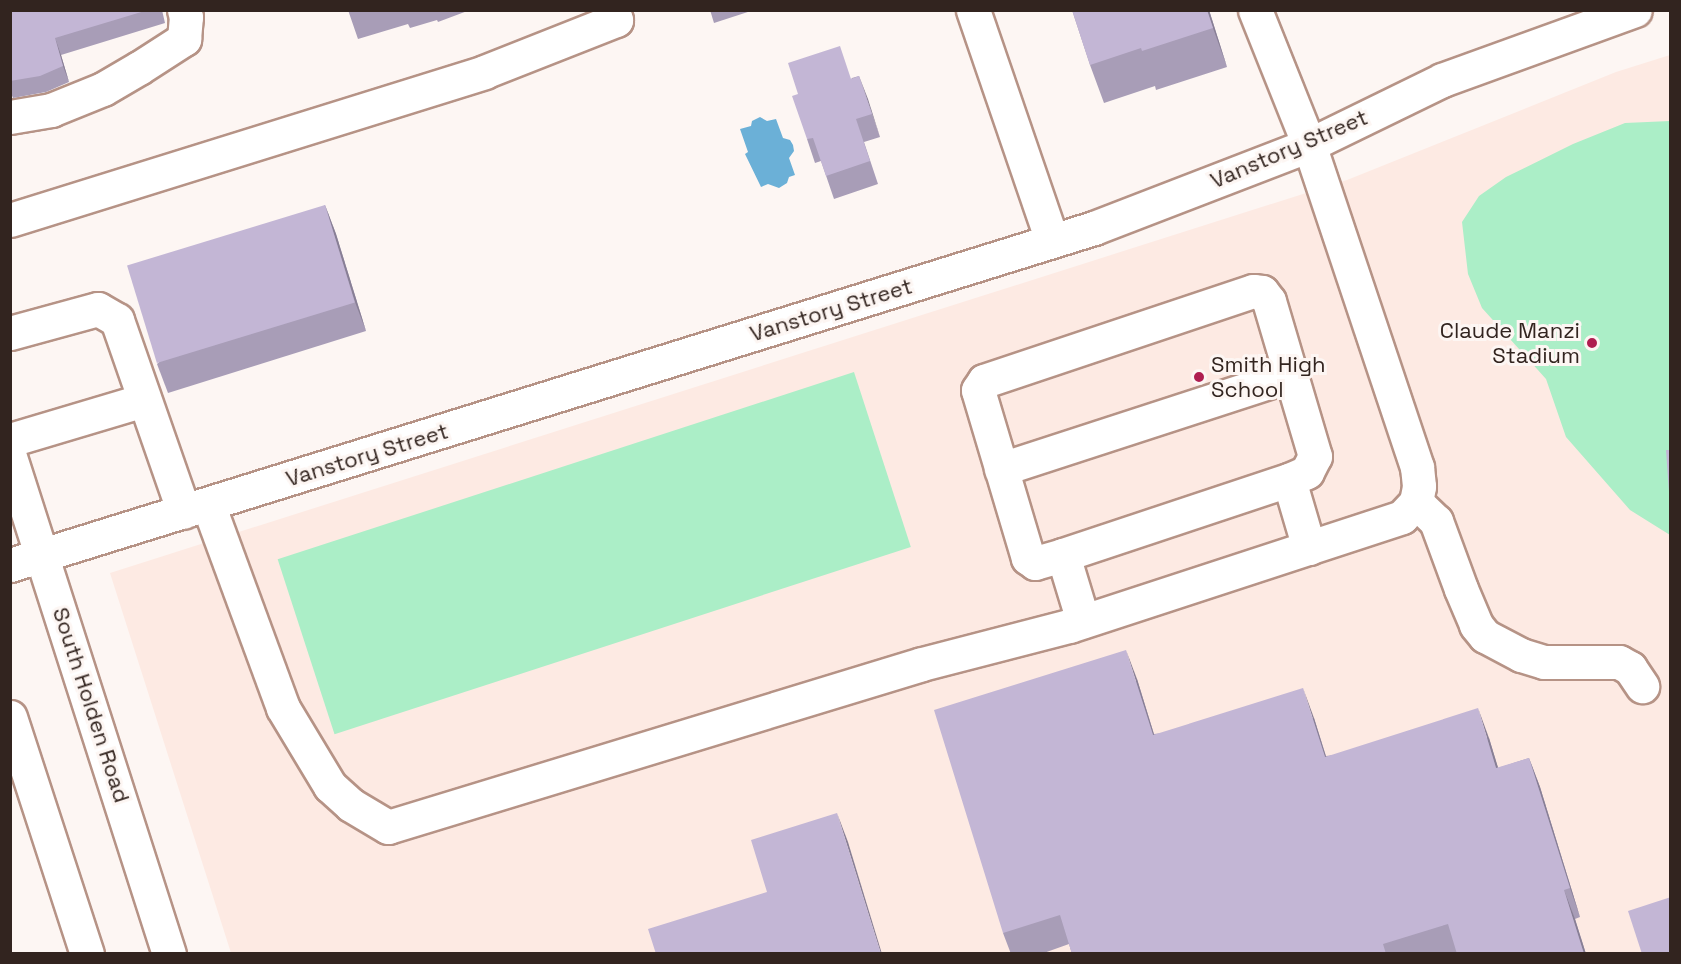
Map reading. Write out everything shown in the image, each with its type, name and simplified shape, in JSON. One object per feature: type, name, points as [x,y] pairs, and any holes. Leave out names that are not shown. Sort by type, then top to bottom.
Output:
[{"type":"street","points":[[10,117],[51,110],[103,89],[139,68],[184,39],[186,17],[184,10]]},
{"type":"street","points":[[10,220],[484,72],[616,20],[614,10]]},
{"type":"street","points":[[973,10],[1052,241]]},
{"type":"street","points":[[10,333],[98,309],[117,320],[144,400],[196,508],[283,708],[330,786],[351,805],[388,827],[922,664],[1076,624],[1402,517],[1416,502],[1419,486],[1417,467],[1309,146],[1255,10]]},
{"type":"street","name":"Vanstory Street","points":[[10,565],[1094,228],[1309,146],[1442,80],[1635,10]]},
{"type":"street","points":[[1253,291],[1262,292],[1269,301],[1291,375],[1315,456],[1307,472],[1063,555],[1035,563],[1028,558],[979,399],[978,390],[984,381],[1253,291]]},
{"type":"street","points":[[1001,469],[1291,375]]},
{"type":"street","points":[[10,440],[144,400]]},
{"type":"street","name":"South Holden Road","points":[[10,457],[44,556],[169,954]]},
{"type":"street","points":[[1289,480],[1309,548]]},
{"type":"street","points":[[1416,502],[1436,521],[1464,598],[1476,625],[1485,636],[1521,655],[1544,662],[1619,662],[1630,668],[1642,686]]},
{"type":"street","points":[[1063,555],[1076,624]]},
{"type":"street","points":[[10,717],[87,954]]},
{"type":"shaded area","name":"Smith High School","points":[[1670,55],[1670,953],[231,953],[110,573],[1347,180],[1616,72]]},
{"type":"green space","name":"Claude Manzi Stadium","points":[[1670,121],[1670,535],[1630,510],[1566,437],[1546,379],[1482,308],[1468,274],[1462,222],[1479,196],[1506,177],[1573,144],[1625,123]]},
{"type":"green space","points":[[854,372],[911,547],[335,734],[278,559]]},
{"type":"water","points":[[760,117],[767,121],[776,119],[783,138],[790,140],[793,145],[794,151],[789,158],[795,175],[789,177],[787,183],[779,188],[768,184],[761,187],[745,154],[748,152],[740,129],[751,126],[752,121]]},
{"type":"building","points":[[10,10],[148,10],[55,38],[63,66],[40,76],[10,81]]},
{"type":"building","points":[[1072,10],[1207,10],[1213,28],[1090,65]]},
{"type":"building","points":[[840,46],[851,79],[859,76],[872,114],[856,119],[870,161],[826,176],[813,138],[807,139],[792,96],[798,94],[788,63]]},
{"type":"building","points":[[325,205],[355,303],[157,363],[127,266]]},
{"type":"building","points":[[1666,450],[1671,450],[1671,506],[1670,506]]},
{"type":"building","points":[[1126,650],[1153,735],[1303,688],[1325,757],[1478,708],[1496,768],[1529,758],[1570,888],[1564,890],[1584,954],[1457,954],[1448,924],[1383,944],[1386,954],[1072,954],[1060,915],[1003,933],[934,710]]},
{"type":"building","points":[[837,813],[881,954],[656,954],[648,929],[767,892],[751,840]]},
{"type":"building","points":[[1671,897],[1671,954],[1642,954],[1628,911]]},
{"type":"place","name":"Claude Manzi Stadium","points":[[1592,343]]},
{"type":"place","name":"Smith High School","points":[[1199,377]]}]
